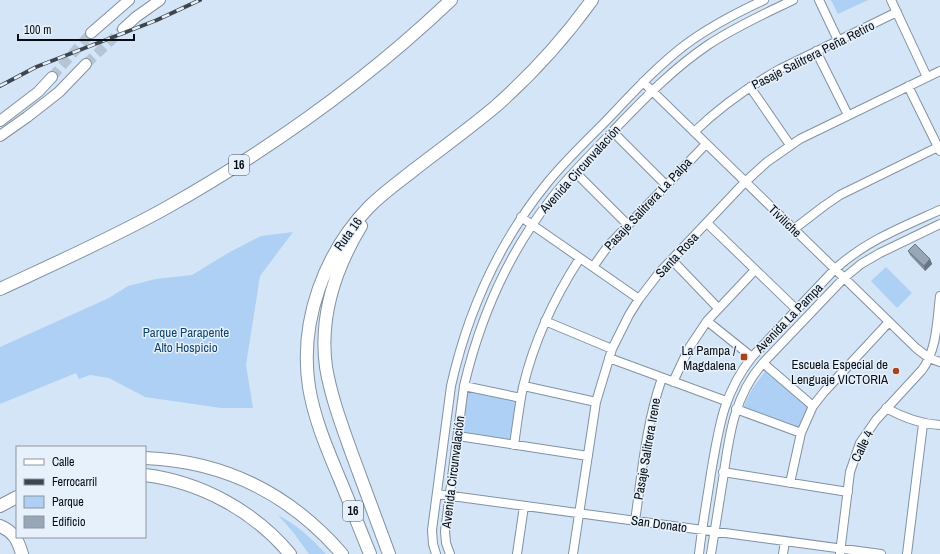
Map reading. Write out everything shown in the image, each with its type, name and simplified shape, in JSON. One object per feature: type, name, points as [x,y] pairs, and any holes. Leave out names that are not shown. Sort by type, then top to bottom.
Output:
[{"type":"highway","name":"16","points":[[0,289],[134,225],[202,187],[237,165],[341,92],[402,44],[451,0]]},
{"type":"highway","name":"Ruta 16","points":[[370,554],[327,448],[315,413],[308,379],[307,344],[314,304],[329,263],[352,226],[371,206],[392,187],[479,119],[512,91],[544,60],[592,0]]},
{"type":"highway","points":[[389,554],[335,406],[326,368],[324,341],[328,302],[341,264],[362,225],[392,187]]},
{"type":"highway","points":[[146,458],[175,460],[202,465],[252,483],[296,510],[321,532],[342,554]]},
{"type":"highway","points":[[146,476],[177,482],[207,492],[221,499],[242,511],[264,528],[290,554]]},
{"type":"highway","points":[[0,497],[16,488]]},
{"type":"highway","points":[[0,506],[16,498]]},
{"type":"highway","points":[[0,526],[10,531],[15,536],[22,554]]},
{"type":"main road","points":[[91,33],[129,0]]},
{"type":"main road","points":[[123,29],[136,17],[160,0]]},
{"type":"main road","points":[[0,136],[59,92],[86,64]]},
{"type":"main road","points":[[0,121],[22,106],[52,77]]},
{"type":"street","name":"Avenida Circunvalación","points":[[436,554],[433,544],[432,530],[451,386],[465,332],[479,295],[506,241],[535,199],[564,164],[643,82],[671,56],[703,33],[739,12],[764,0]]},
{"type":"street","name":"Avenida Circunvalación","points":[[450,554],[446,543],[445,531],[464,386],[474,347],[490,302],[512,257],[532,225],[552,198],[652,91],[678,67],[709,44],[793,0]]},
{"type":"street","points":[[819,0],[838,40]]},
{"type":"street","points":[[891,0],[927,77]]},
{"type":"street","name":"Pasaje Salitrera Peña Retiro","points":[[694,132],[750,87],[780,69],[897,12]]},
{"type":"street","points":[[816,51],[848,116]]},
{"type":"street","name":"Santa Rosa","points":[[573,554],[596,402],[612,349],[622,327],[639,299],[659,273],[745,182],[768,162],[790,146],[940,71]]},
{"type":"street","name":"Tiviliche","points":[[643,82],[916,348],[929,358],[940,362]]},
{"type":"street","points":[[794,229],[840,195],[939,150],[908,86]]},
{"type":"street","points":[[750,87],[790,146]]},
{"type":"street","points":[[613,132],[666,185]]},
{"type":"street","name":"Pasaje Salitrera La Palpa","points":[[593,267],[604,251],[706,144]]},
{"type":"street","points":[[575,172],[628,225]]},
{"type":"street","name":"Avenida La Pampa","points":[[699,554],[719,426],[726,401],[737,377],[752,356],[835,269],[850,256],[867,244],[940,210]]},
{"type":"street","points":[[522,217],[639,299]]},
{"type":"street","points":[[707,223],[796,310]]},
{"type":"street","name":"Avenida La Pampa","points":[[711,554],[730,430],[736,409],[748,383],[763,363],[844,278],[861,264],[880,253],[940,224]]},
{"type":"street","points":[[514,445],[521,398],[533,352],[562,288],[580,258]]},
{"type":"street","points":[[672,260],[718,308]]},
{"type":"street","points":[[673,382],[689,348],[707,321],[755,270]]},
{"type":"street","name":"Calle 4","points":[[840,551],[853,462],[860,443],[870,427],[922,370],[929,358],[935,337],[940,296]]},
{"type":"street","points":[[546,321],[612,349]]},
{"type":"street","points":[[707,321],[752,356]]},
{"type":"street","points":[[790,483],[801,433],[813,406],[824,392],[889,322]]},
{"type":"street","points":[[609,358],[726,401]]},
{"type":"street","points":[[763,363],[813,406]]},
{"type":"street","name":"Pasaje Salitrera Irene","points":[[635,521],[649,427],[662,378]]},
{"type":"street","points":[[464,386],[521,398]]},
{"type":"street","points":[[524,386],[596,402]]},
{"type":"street","points":[[886,408],[905,418],[924,424],[940,426]]},
{"type":"street","points":[[736,409],[801,433]]},
{"type":"street","points":[[907,554],[924,424]]},
{"type":"street","points":[[458,436],[588,456]]},
{"type":"street","points":[[724,472],[848,492]]},
{"type":"street","name":"San Donato","points":[[437,494],[785,541],[840,551],[881,554]]},
{"type":"street","points":[[517,554],[524,506]]},
{"type":"street","points":[[783,554],[785,541]]},
{"type":"green space","points":[[831,0],[868,0],[838,14]]},
{"type":"green space","name":"Parque Parapente Alto Hospicio","points":[[293,232],[260,276],[246,365],[253,408],[221,408],[145,397],[109,378],[90,375],[79,379],[76,373],[0,404],[0,347],[109,298],[128,286],[156,279],[192,275],[228,253],[261,236]]},
{"type":"green space","points":[[886,267],[912,293],[897,308],[871,281]]},
{"type":"green space","points":[[766,370],[808,406],[808,411],[800,428],[798,429],[743,408],[752,389]]},
{"type":"green space","points":[[471,390],[514,399],[517,403],[513,437],[508,441],[464,434],[462,432],[467,392]]},
{"type":"green space","points":[[278,515],[304,532],[326,554],[309,554]]},
{"type":"building","points":[[915,244],[930,259],[924,266],[908,251]]},
{"type":"tunnel","points":[[86,64],[123,29]]},
{"type":"tunnel","points":[[52,77],[91,33]]},
{"type":"railway","points":[[0,86],[36,67],[157,20],[200,0]]},
{"type":"place","name":"La Pampa / Magdalena","points":[[744,357]]},
{"type":"place","name":"Escuela Especial de Lenguaje VICTORIA","points":[[896,371]]}]
